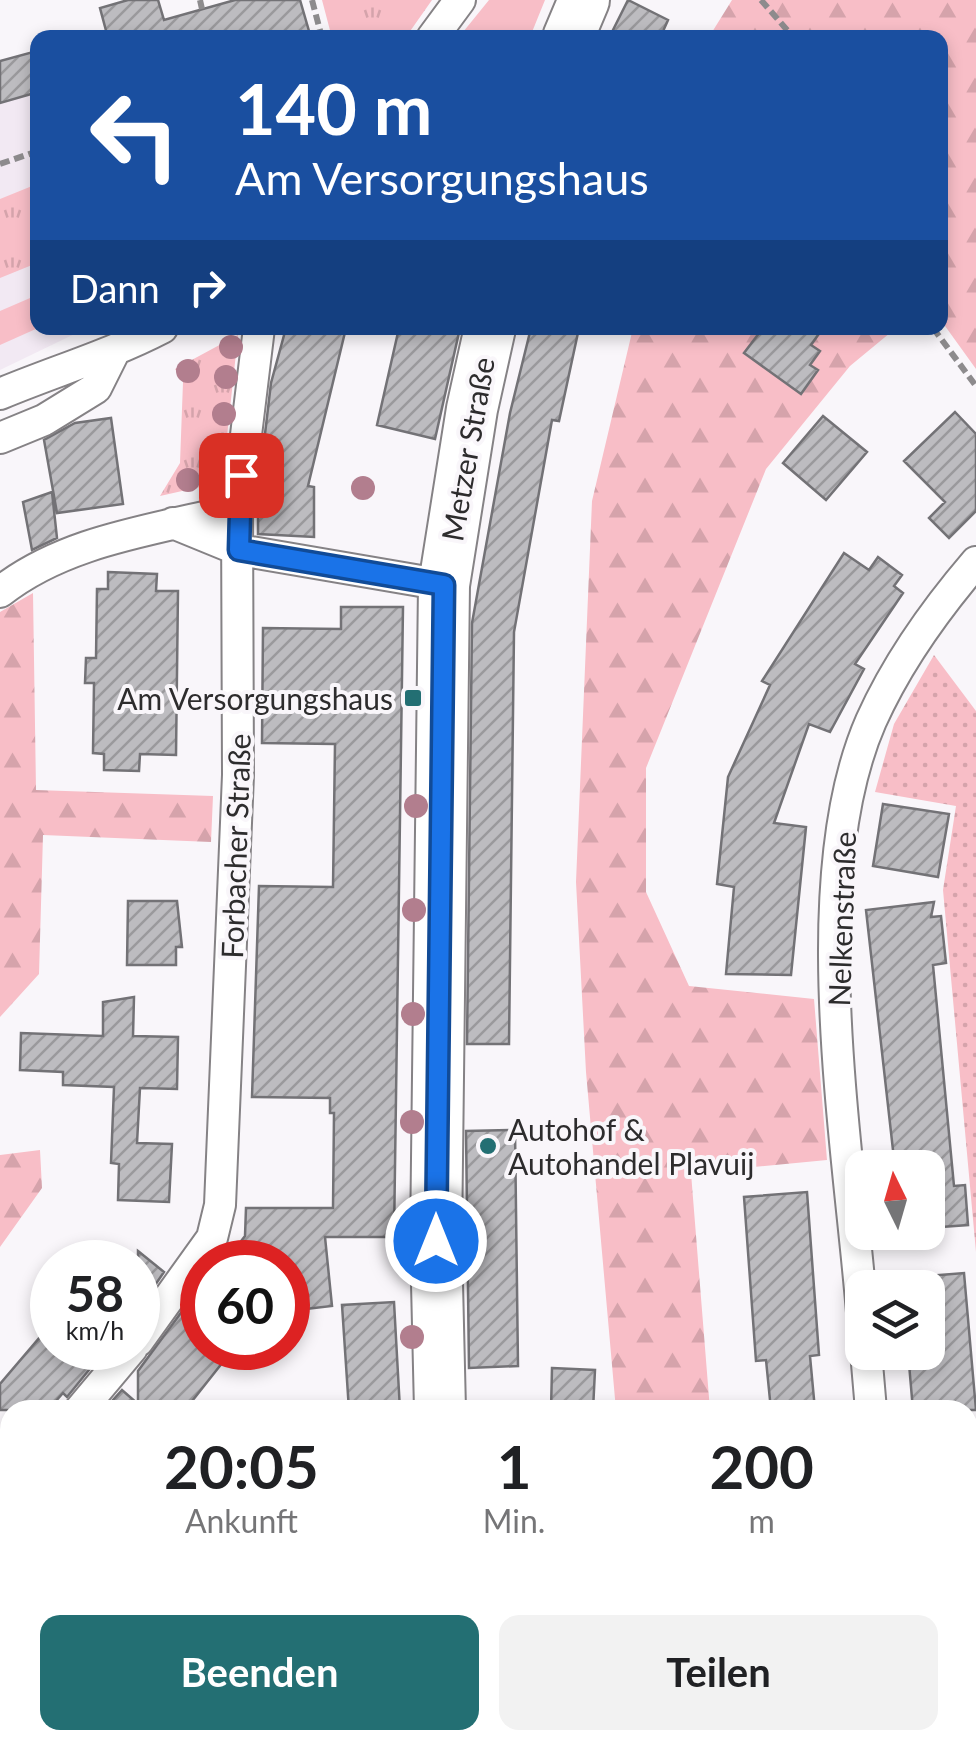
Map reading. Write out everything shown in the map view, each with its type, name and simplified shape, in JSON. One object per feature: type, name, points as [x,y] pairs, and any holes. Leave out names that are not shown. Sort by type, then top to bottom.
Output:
[{"type":"main road","points":[[571,30],[584,0]]},
{"type":"main road","name":"Metzer Straße","points":[[440,1400],[436,1222],[444,585],[472,408],[488,335]]},
{"type":"street","points":[[438,30],[460,0]]},
{"type":"street","points":[[0,394],[74,363],[113,354],[149,335]]},
{"type":"street","name":"Forbacher Straße","points":[[160,1310],[212,1238],[220,1205],[238,775],[237,509],[259,335]]},
{"type":"street","points":[[0,438],[44,420],[96,388],[113,354]]},
{"type":"street","points":[[0,592],[16,580],[128,532],[237,509]]},
{"type":"street","points":[[172,523],[239,550],[444,585]]},
{"type":"street","name":"Nelkenstraße","points":[[858,1270],[838,1037],[835,900],[844,813],[870,724],[904,658],[976,562]]},
{"type":"street","points":[[88,1400],[114,1370]]},
{"type":"street","points":[[868,1370],[870,1400]]},
{"type":"path","points":[[312,0],[320,30]]},
{"type":"path","points":[[762,0],[787,30]]},
{"type":"path","points":[[0,164],[30,154]]},
{"type":"path","points":[[938,335],[976,386]]},
{"type":"shaded area","points":[[30,53],[30,335],[72,335],[0,370],[0,61]]},
{"type":"green space","points":[[322,0],[432,0],[411,30],[330,30]]},
{"type":"green space","points":[[489,0],[545,0],[533,30],[465,30]]},
{"type":"green space","points":[[732,0],[976,0],[976,369],[948,330],[948,30],[713,30]]},
{"type":"green space","points":[[30,187],[30,266],[0,278],[0,199]]},
{"type":"green space","points":[[30,298],[30,332],[0,345],[0,311]]},
{"type":"green space","points":[[238,335],[222,482],[160,496],[180,463],[183,382],[175,369]]},
{"type":"green space","points":[[631,335],[888,335],[850,366],[766,469],[646,768],[646,892],[689,986],[814,999],[827,1160],[691,1173],[709,1400],[615,1400],[586,1072],[576,882],[592,501]]},
{"type":"green space","points":[[33,593],[36,790],[213,796],[211,842],[43,835],[39,974],[0,1017],[0,612]]},
{"type":"green space","points":[[934,655],[976,711],[976,1252],[943,890],[956,806],[875,792],[894,724]]},
{"type":"green space","points":[[40,1150],[42,1188],[0,1247],[0,1155]]},
{"type":"building","points":[[128,0],[158,0],[164,20],[235,0],[300,0],[309,30],[106,30],[100,8]]},
{"type":"building","points":[[628,0],[668,20],[664,30],[613,30]]},
{"type":"building","points":[[30,53],[30,94],[0,103],[0,61]]},
{"type":"building","points":[[284,335],[344,335],[308,486],[314,487],[314,537],[258,534],[258,493],[271,383]]},
{"type":"building","points":[[397,335],[458,335],[435,439],[377,425]]},
{"type":"building","points":[[529,335],[577,335],[559,421],[552,420],[514,632],[509,1044],[467,1044],[472,623],[510,413]]},
{"type":"building","points":[[758,335],[818,335],[811,345],[820,351],[810,365],[818,370],[801,394],[744,353]]},
{"type":"building","points":[[955,412],[976,434],[976,511],[949,538],[929,518],[945,502],[904,461]]},
{"type":"building","points":[[823,416],[867,452],[826,500],[783,463]]},
{"type":"building","points":[[111,418],[123,504],[57,513],[44,440],[75,423]]},
{"type":"building","points":[[52,492],[57,538],[32,550],[23,502]]},
{"type":"building","points":[[844,553],[869,570],[878,557],[902,575],[894,586],[903,593],[855,664],[864,669],[830,732],[809,724],[774,823],[806,827],[791,975],[726,974],[734,887],[717,884],[728,777],[770,685],[762,681]]},
{"type":"building","points":[[108,572],[157,574],[156,591],[178,591],[176,755],[140,754],[139,771],[104,770],[104,754],[93,753],[94,683],[85,683],[86,658],[96,658],[97,589],[108,589]]},
{"type":"building","points":[[341,607],[403,607],[394,1237],[325,1237],[332,1306],[310,1308],[310,1240],[242,1240],[246,1208],[333,1208],[334,1113],[330,1113],[330,1098],[252,1097],[259,886],[333,887],[335,744],[262,743],[263,628],[341,629]]},
{"type":"building","points":[[883,804],[949,814],[938,877],[873,866]]},
{"type":"building","points":[[128,901],[177,901],[182,947],[176,947],[176,965],[127,965]]},
{"type":"building","points":[[934,902],[931,917],[941,916],[946,963],[933,965],[954,1186],[965,1185],[968,1225],[945,1227],[945,1150],[893,1150],[866,910]]},
{"type":"building","points":[[134,997],[133,1036],[178,1037],[177,1089],[140,1088],[137,1143],[172,1144],[169,1202],[118,1200],[119,1164],[111,1163],[114,1087],[63,1085],[63,1072],[20,1070],[21,1033],[103,1036],[103,1002]]},
{"type":"building","points":[[515,1130],[518,1366],[469,1368],[466,1131]]},
{"type":"building","points":[[807,1192],[819,1355],[810,1356],[814,1400],[770,1400],[766,1360],[756,1361],[744,1197]]},
{"type":"building","points":[[964,1273],[975,1400],[912,1400],[910,1370],[945,1370],[945,1275]]},
{"type":"building","points":[[394,1302],[399,1400],[348,1400],[342,1305]]},
{"type":"building","points":[[180,1314],[180,1370],[217,1370],[193,1400],[138,1400],[138,1371],[160,1370],[160,1341]]},
{"type":"building","points":[[30,1349],[30,1370],[89,1370],[67,1397],[63,1393],[57,1400],[0,1400],[0,1384]]},
{"type":"building","points":[[552,1368],[595,1370],[594,1400],[551,1400]]},
{"type":"building","points":[[122,1390],[133,1400],[113,1400]]},
{"type":"place","name":"Am Versorgungshaus","points":[[413,698]]},
{"type":"place","name":"Autohof & Autohandel Plavuij","points":[[488,1146]]},
{"type":"route","points":[[241,475],[237,509],[239,550],[444,585],[436,1241]]}]
